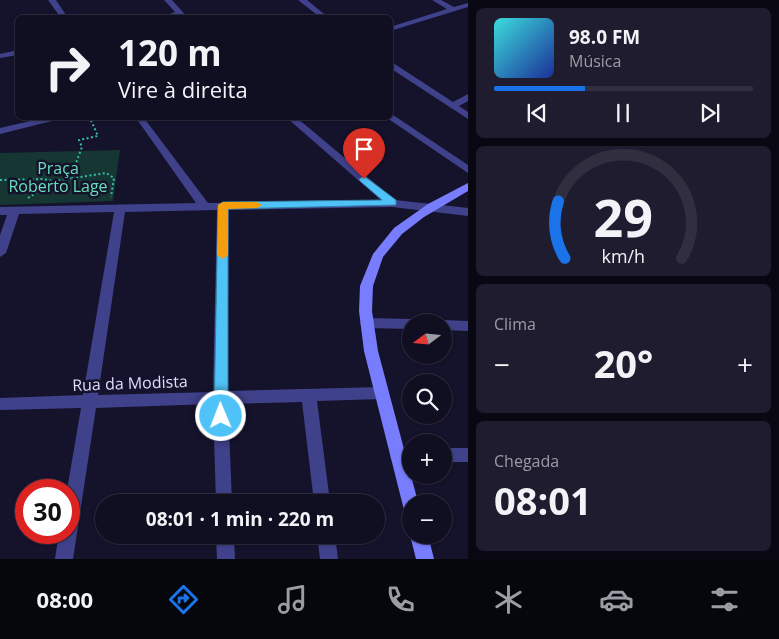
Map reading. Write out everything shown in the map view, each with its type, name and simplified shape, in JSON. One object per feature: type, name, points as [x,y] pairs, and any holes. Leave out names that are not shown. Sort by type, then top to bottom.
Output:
[{"type":"main road","points":[[402,448],[382,394],[372,357],[365,297],[370,271],[380,253],[398,230],[430,208],[468,186]]},
{"type":"main road","points":[[421,544],[425,559]]},
{"type":"street","points":[[52,0],[63,15]]},
{"type":"street","points":[[168,0],[183,15]]},
{"type":"street","points":[[302,0],[322,15]]},
{"type":"street","points":[[436,0],[454,10]]},
{"type":"street","points":[[393,28],[468,5]]},
{"type":"street","points":[[0,56],[15,53]]},
{"type":"street","points":[[393,66],[468,116]]},
{"type":"street","points":[[452,106],[468,98]]},
{"type":"street","points":[[393,118],[468,170]]},
{"type":"street","points":[[0,131],[45,120]]},
{"type":"street","points":[[141,120],[204,206]]},
{"type":"street","points":[[294,120],[392,203]]},
{"type":"street","points":[[0,211],[392,203],[468,212]]},
{"type":"street","points":[[223,205],[223,309],[220,398],[224,494]]},
{"type":"street","points":[[76,479],[120,208]]},
{"type":"street","points":[[0,253],[14,211]]},
{"type":"street","points":[[367,323],[402,324]]},
{"type":"street","points":[[452,325],[468,326]]},
{"type":"street","name":"Rua da Modista","points":[[0,404],[382,394]]},
{"type":"street","points":[[309,396],[321,494]]},
{"type":"street","points":[[452,455],[468,455]]},
{"type":"street","points":[[64,559],[66,544]]},
{"type":"street","points":[[225,544],[226,559]]},
{"type":"street","points":[[328,544],[330,559]]},
{"type":"path","points":[[70,179],[82,147],[79,140],[98,136],[91,120]]},
{"type":"path","points":[[0,180],[42,179],[56,181],[109,173],[114,178],[113,195],[105,199]]},
{"type":"path","points":[[32,201],[23,201],[56,181]]},
{"type":"green space","name":"Praça Roberto Lage","points":[[120,150],[113,201],[0,205],[0,153]]},
{"type":"slow traffic","points":[[223,255],[223,205],[257,205]]},
{"type":"route","points":[[221,416],[223,205],[392,203],[364,179]]}]
